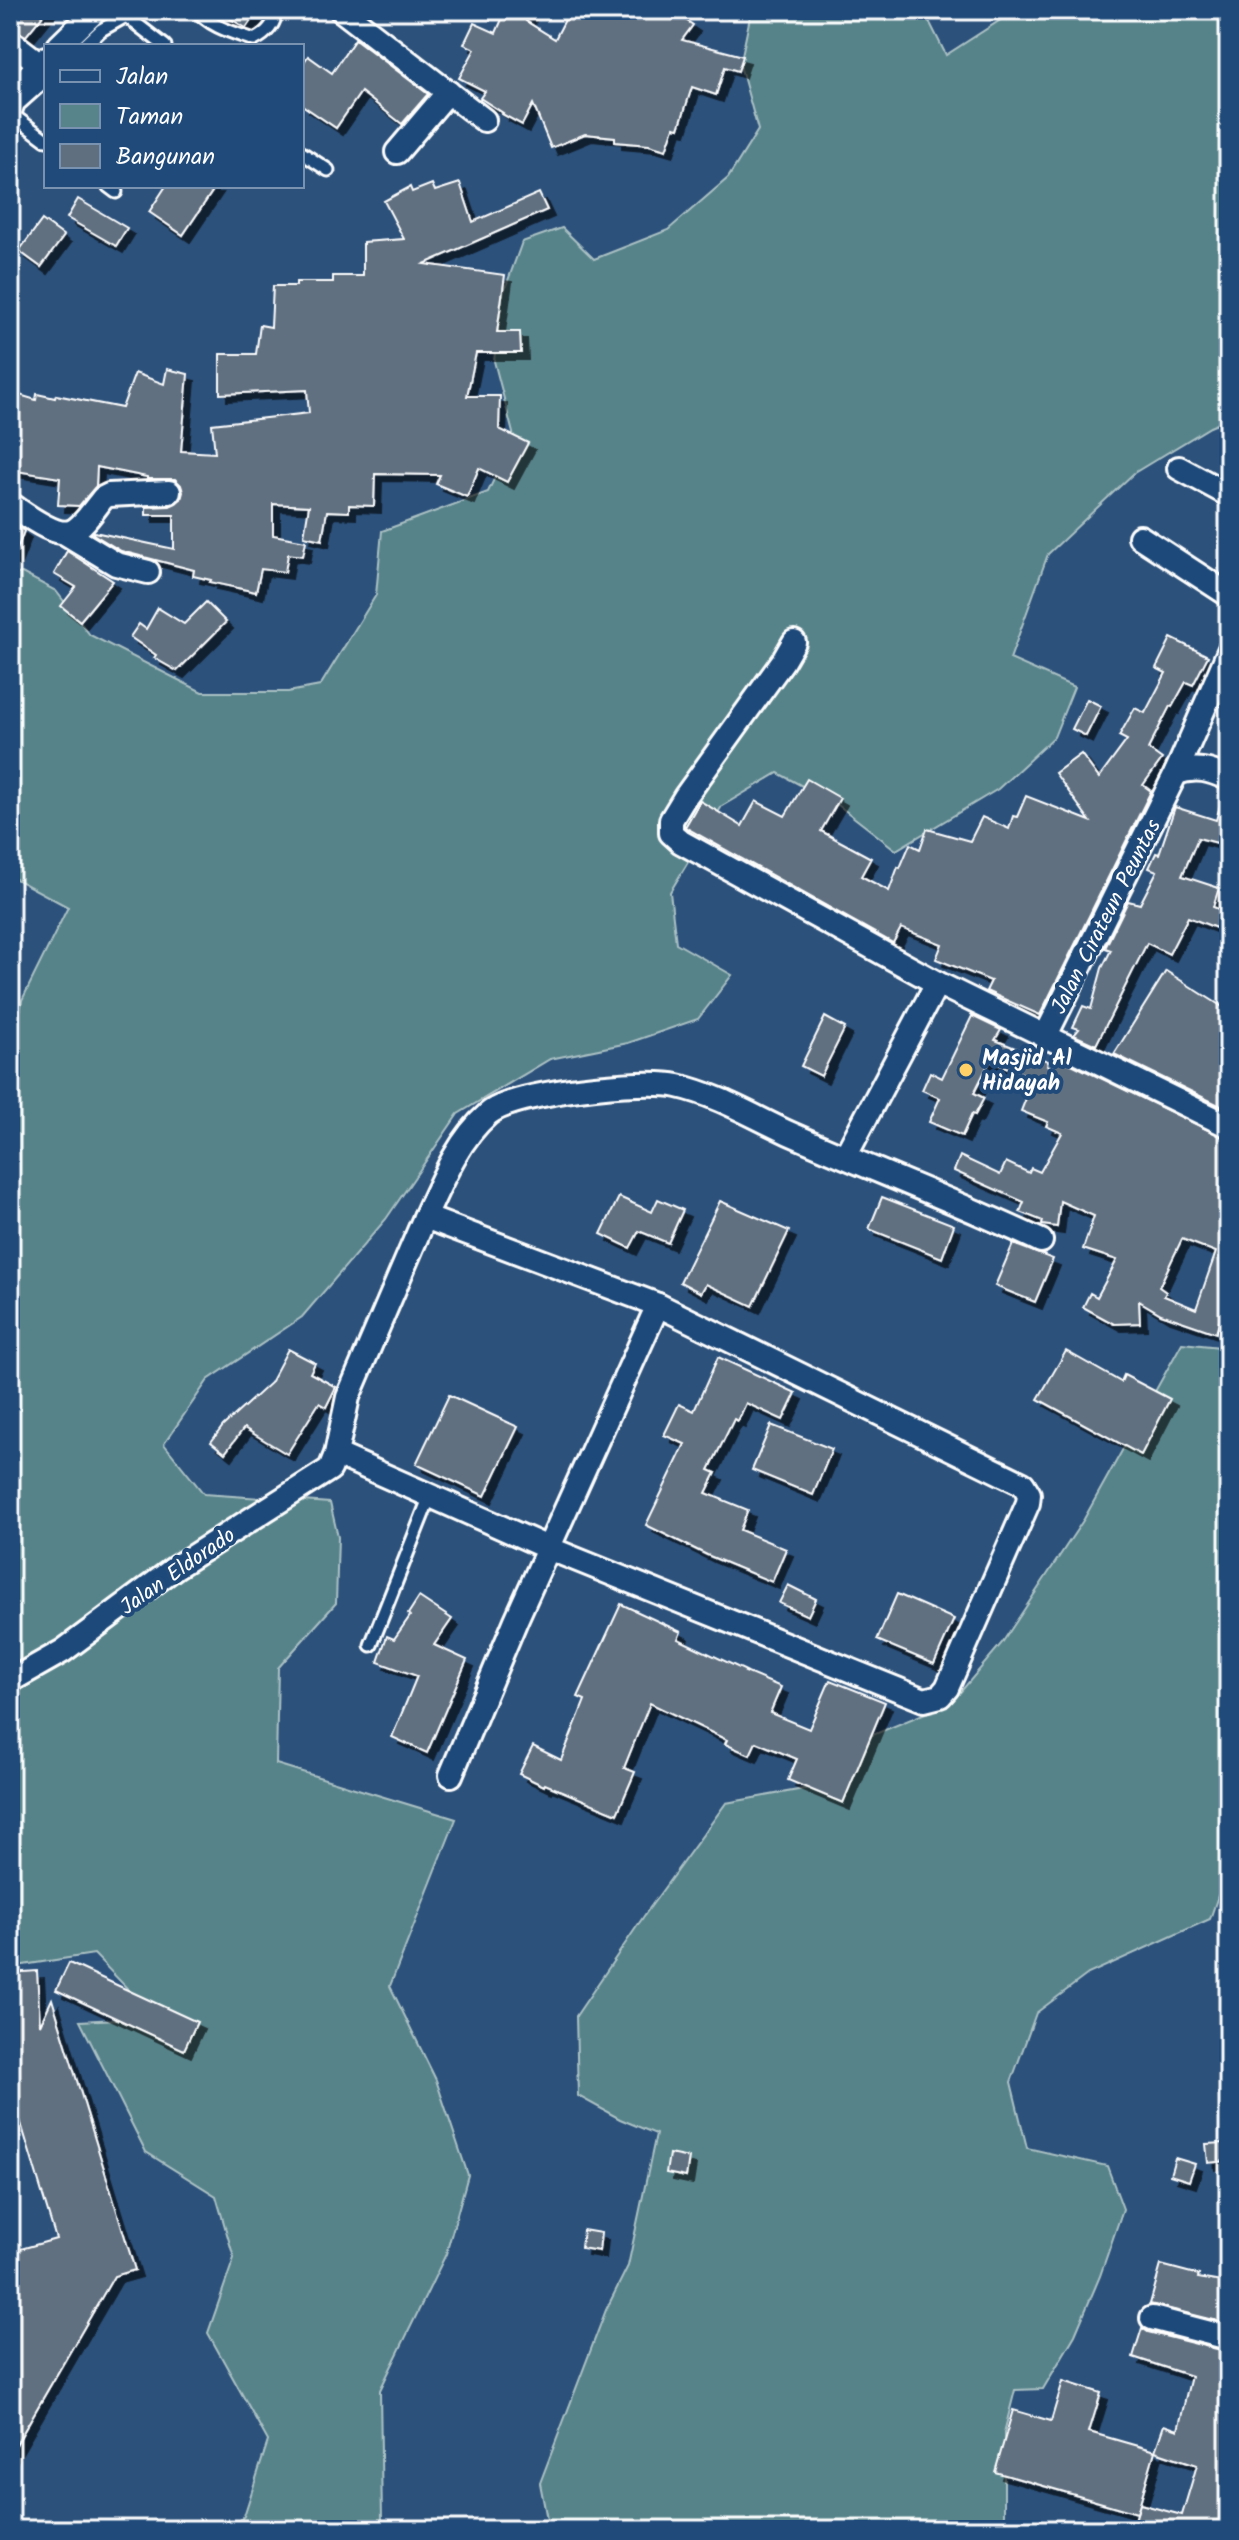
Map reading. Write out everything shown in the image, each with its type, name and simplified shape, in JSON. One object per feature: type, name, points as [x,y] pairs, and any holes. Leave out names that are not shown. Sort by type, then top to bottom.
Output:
[{"type":"street","points":[[61,44],[96,10]]},
{"type":"street","points":[[341,10],[484,120]]},
{"type":"street","points":[[10,41],[44,68],[10,94]]},
{"type":"street","points":[[397,152],[448,92]]},
{"type":"street","points":[[1179,468],[1229,495]]},
{"type":"street","points":[[65,533],[75,530],[109,495],[169,492]]},
{"type":"street","points":[[10,504],[116,564],[148,572]]},
{"type":"street","points":[[1140,537],[1229,595]]},
{"type":"street","points":[[794,642],[685,797],[671,820],[671,833],[681,842],[937,983],[1045,1037]]},
{"type":"street","name":"Jalan Cirateun Peuntas","points":[[1229,651],[1176,773],[1045,1037],[1229,1126]]},
{"type":"street","points":[[1176,773],[1192,768],[1211,770],[1229,779]]},
{"type":"street","points":[[846,1155],[937,983]]},
{"type":"street","points":[[425,1217],[658,1305],[1023,1484],[1029,1494],[1028,1503],[947,1688],[931,1700],[917,1698],[548,1548],[336,1454],[348,1397],[425,1217],[443,1178],[471,1132],[490,1112],[532,1097],[648,1082],[675,1085],[716,1097],[789,1132],[970,1207],[1041,1241]]},
{"type":"street","points":[[451,1775],[548,1548],[658,1305]]},
{"type":"street","name":"Jalan Eldorado","points":[[10,1681],[63,1651],[176,1567],[330,1469],[336,1454]]},
{"type":"street","points":[[1152,2318],[1229,2338]]},
{"type":"lane","points":[[197,10],[203,18],[254,40],[266,34],[276,10]]},
{"type":"lane","points":[[86,44],[101,30],[129,13],[163,44]]},
{"type":"lane","points":[[44,68],[18,105],[14,116],[44,138]]},
{"type":"lane","points":[[304,154],[328,170]]},
{"type":"lane","points":[[371,1645],[430,1496]]},
{"type":"green space","points":[[756,10],[930,10],[926,15],[946,55],[1016,10],[1229,10],[1229,419],[1210,427],[1134,473],[1048,554],[1010,659],[1074,687],[1054,737],[998,789],[896,850],[838,805],[778,773],[722,806],[670,892],[676,943],[732,975],[698,1019],[628,1043],[550,1059],[458,1114],[386,1219],[302,1317],[208,1380],[164,1444],[204,1494],[330,1503],[338,1537],[336,1603],[278,1668],[276,1764],[456,1819],[390,1986],[436,2080],[468,2175],[446,2254],[380,2390],[382,2520],[395,2530],[231,2530],[244,2516],[268,2441],[208,2333],[234,2258],[216,2196],[146,2152],[80,2021],[155,2017],[94,1954],[10,1967],[10,1070],[22,1000],[68,907],[10,876],[10,575],[22,573],[56,591],[90,635],[202,692],[288,692],[320,686],[376,595],[382,531],[488,492],[514,437],[494,361],[502,297],[522,242],[562,228],[594,259],[668,230],[728,178],[758,130],[740,65],[750,17]]},
{"type":"green space","points":[[1182,1343],[1229,1348],[1229,1864],[1210,1919],[1088,1974],[1036,2013],[1011,2082],[1027,2148],[1107,2166],[1123,2209],[1075,2335],[1043,2389],[1015,2390],[1004,2433],[1004,2517],[1013,2530],[549,2530],[540,2483],[606,2310],[628,2266],[656,2134],[578,2096],[576,2016],[726,1803],[820,1786],[856,1742],[952,1702],[1002,1643],[1084,1519]]},
{"type":"building","points":[[10,10],[47,10],[26,36],[10,27]]},
{"type":"building","points":[[216,10],[258,10],[246,28]]},
{"type":"building","points":[[506,10],[531,10],[526,21],[555,39],[570,10],[671,10],[693,25],[682,40],[743,56],[738,71],[725,67],[716,95],[692,87],[679,128],[674,127],[666,150],[615,142],[615,137],[585,134],[551,148],[533,104],[522,125],[480,98],[485,91],[459,78],[475,49],[464,44],[474,23],[496,33]]},
{"type":"building","points":[[355,39],[428,94],[402,124],[361,92],[336,128],[304,106],[304,62],[308,56],[332,73]]},
{"type":"building","points":[[460,183],[473,222],[539,193],[547,210],[424,264],[505,275],[497,332],[520,332],[521,353],[476,353],[467,396],[500,396],[499,429],[528,443],[507,482],[479,468],[467,497],[436,484],[440,475],[375,474],[374,506],[349,505],[349,512],[327,511],[322,540],[304,536],[309,506],[273,504],[273,535],[306,541],[303,556],[288,554],[285,572],[261,569],[256,592],[210,582],[193,576],[194,570],[121,551],[93,534],[174,549],[174,515],[146,515],[146,507],[170,506],[181,499],[181,485],[175,479],[147,479],[97,467],[96,486],[79,506],[58,505],[60,478],[10,470],[10,392],[36,400],[37,394],[55,398],[56,395],[122,408],[135,373],[164,384],[167,369],[188,374],[181,451],[215,453],[212,424],[309,413],[307,390],[220,394],[220,354],[256,354],[260,325],[271,327],[273,286],[296,286],[296,282],[333,282],[333,276],[363,276],[363,242],[404,239],[384,201],[410,187],[412,192],[432,184],[435,191]]},
{"type":"building","points":[[165,188],[215,188],[183,235],[149,212]]},
{"type":"building","points":[[78,199],[127,228],[116,246],[67,218]]},
{"type":"building","points":[[42,220],[64,236],[41,267],[19,251]]},
{"type":"building","points":[[10,521],[24,531],[11,565],[10,564]]},
{"type":"building","points":[[67,551],[113,581],[80,621],[61,606],[76,587],[54,574]]},
{"type":"building","points":[[206,602],[226,622],[177,671],[154,658],[156,655],[130,637],[139,624],[146,629],[158,608],[184,624]]},
{"type":"building","points":[[1171,638],[1208,656],[1193,685],[1186,682],[1170,706],[1148,749],[1162,759],[1143,785],[1151,791],[1040,1015],[986,991],[991,981],[936,959],[942,944],[901,928],[893,943],[685,827],[700,801],[742,826],[756,801],[785,816],[807,779],[840,798],[821,831],[871,858],[861,876],[889,891],[910,844],[920,849],[927,829],[970,841],[982,817],[1009,829],[1026,796],[1090,821],[1055,773],[1081,754],[1099,778],[1127,740],[1119,736],[1135,708],[1145,713],[1166,673],[1156,668]]},
{"type":"building","points":[[1087,699],[1101,706],[1086,736],[1072,729]]},
{"type":"building","points":[[1224,792],[1229,793],[1229,846],[1198,838],[1182,876],[1219,888],[1213,907],[1229,913],[1229,933],[1188,917],[1169,954],[1147,943],[1096,1045],[1074,1035],[1079,1029],[1073,1027],[1083,1006],[1091,1009],[1102,968],[1111,950],[1105,948],[1128,901],[1140,904],[1157,871],[1149,868],[1156,853],[1159,854],[1175,807],[1216,820]]},
{"type":"building","points":[[1166,971],[1229,1011],[1229,1110],[1114,1054]]},
{"type":"building","points":[[972,1016],[1001,1030],[995,1040],[1048,1061],[1047,1065],[1052,1067],[1057,1057],[1229,1140],[1229,1289],[1216,1333],[1161,1314],[1139,1301],[1140,1323],[1114,1324],[1083,1307],[1090,1293],[1097,1297],[1117,1260],[1083,1249],[1094,1216],[1060,1201],[1057,1227],[1042,1225],[1043,1221],[1020,1212],[1024,1202],[954,1171],[960,1156],[1000,1175],[1006,1162],[1029,1173],[1031,1168],[1040,1172],[1062,1133],[1046,1126],[1048,1122],[1021,1111],[1034,1078],[990,1061],[974,1093],[984,1098],[962,1136],[929,1122],[940,1098],[922,1090],[930,1072],[942,1078]],"holes":[[[1182,1239],[1216,1252],[1196,1309],[1164,1296],[1166,1292],[1159,1287]]]},
{"type":"building","points":[[825,1017],[845,1028],[821,1076],[801,1066]]},
{"type":"building","points":[[619,1197],[652,1212],[658,1199],[683,1210],[668,1243],[639,1231],[630,1248],[601,1234]]},
{"type":"building","points":[[882,1197],[954,1225],[942,1258],[869,1229]]},
{"type":"building","points":[[720,1201],[789,1231],[753,1306],[706,1284],[701,1293],[680,1282]]},
{"type":"building","points":[[1013,1244],[1053,1259],[1035,1302],[995,1286]]},
{"type":"building","points":[[288,1349],[315,1363],[310,1373],[336,1387],[326,1407],[319,1403],[287,1454],[244,1428],[225,1453],[211,1442],[223,1426],[270,1383]]},
{"type":"building","points":[[1066,1351],[1121,1382],[1124,1375],[1170,1399],[1141,1455],[1038,1399]]},
{"type":"building","points":[[718,1357],[796,1393],[783,1420],[746,1403],[738,1421],[734,1419],[709,1470],[716,1473],[706,1493],[748,1510],[740,1530],[786,1549],[772,1582],[646,1525],[685,1444],[664,1435],[679,1404],[694,1411]]},
{"type":"building","points":[[449,1395],[518,1427],[485,1496],[416,1464]]},
{"type":"building","points":[[771,1425],[832,1449],[813,1495],[752,1470]]},
{"type":"building","points":[[788,1585],[816,1599],[808,1616],[779,1603]]},
{"type":"building","points":[[897,1594],[954,1619],[934,1664],[877,1640]]},
{"type":"building","points":[[419,1597],[452,1619],[434,1645],[467,1660],[427,1753],[392,1737],[417,1676],[378,1662],[387,1636],[394,1639]]},
{"type":"building","points":[[621,1604],[681,1632],[678,1639],[781,1687],[770,1713],[809,1729],[830,1680],[885,1702],[843,1803],[788,1780],[797,1759],[756,1742],[750,1755],[725,1744],[727,1740],[650,1703],[624,1768],[635,1772],[617,1814],[519,1774],[533,1746],[561,1760],[585,1700],[578,1697]]},
{"type":"building","points":[[69,1963],[197,2022],[184,2050],[56,1990]]},
{"type":"building","points":[[37,1971],[40,2025],[52,1999],[135,2270],[114,2276],[10,2455],[10,2252],[56,2239],[10,2087],[10,1973]]},
{"type":"building","points":[[1225,2143],[1226,2161],[1208,2163],[1206,2144]]},
{"type":"building","points":[[669,2154],[689,2158],[686,2177],[666,2173]]},
{"type":"building","points":[[1175,2158],[1195,2164],[1189,2181],[1170,2175]]},
{"type":"building","points":[[583,2230],[601,2233],[599,2251],[581,2248]]},
{"type":"building","points":[[1161,2265],[1199,2275],[1198,2278],[1228,2283],[1222,2322],[1150,2304]]},
{"type":"building","points":[[1142,2328],[1229,2352],[1229,2497],[1219,2530],[1132,2530],[1140,2504],[1182,2515],[1197,2465],[1155,2451],[1164,2425],[1178,2430],[1191,2376],[1133,2357]]},
{"type":"building","points":[[1063,2381],[1101,2393],[1089,2432],[1155,2451],[1137,2513],[995,2472],[1013,2410],[1051,2421]]},
{"type":"place","name":"Masjid Al Hidayah","points":[[966,1070]]}]
